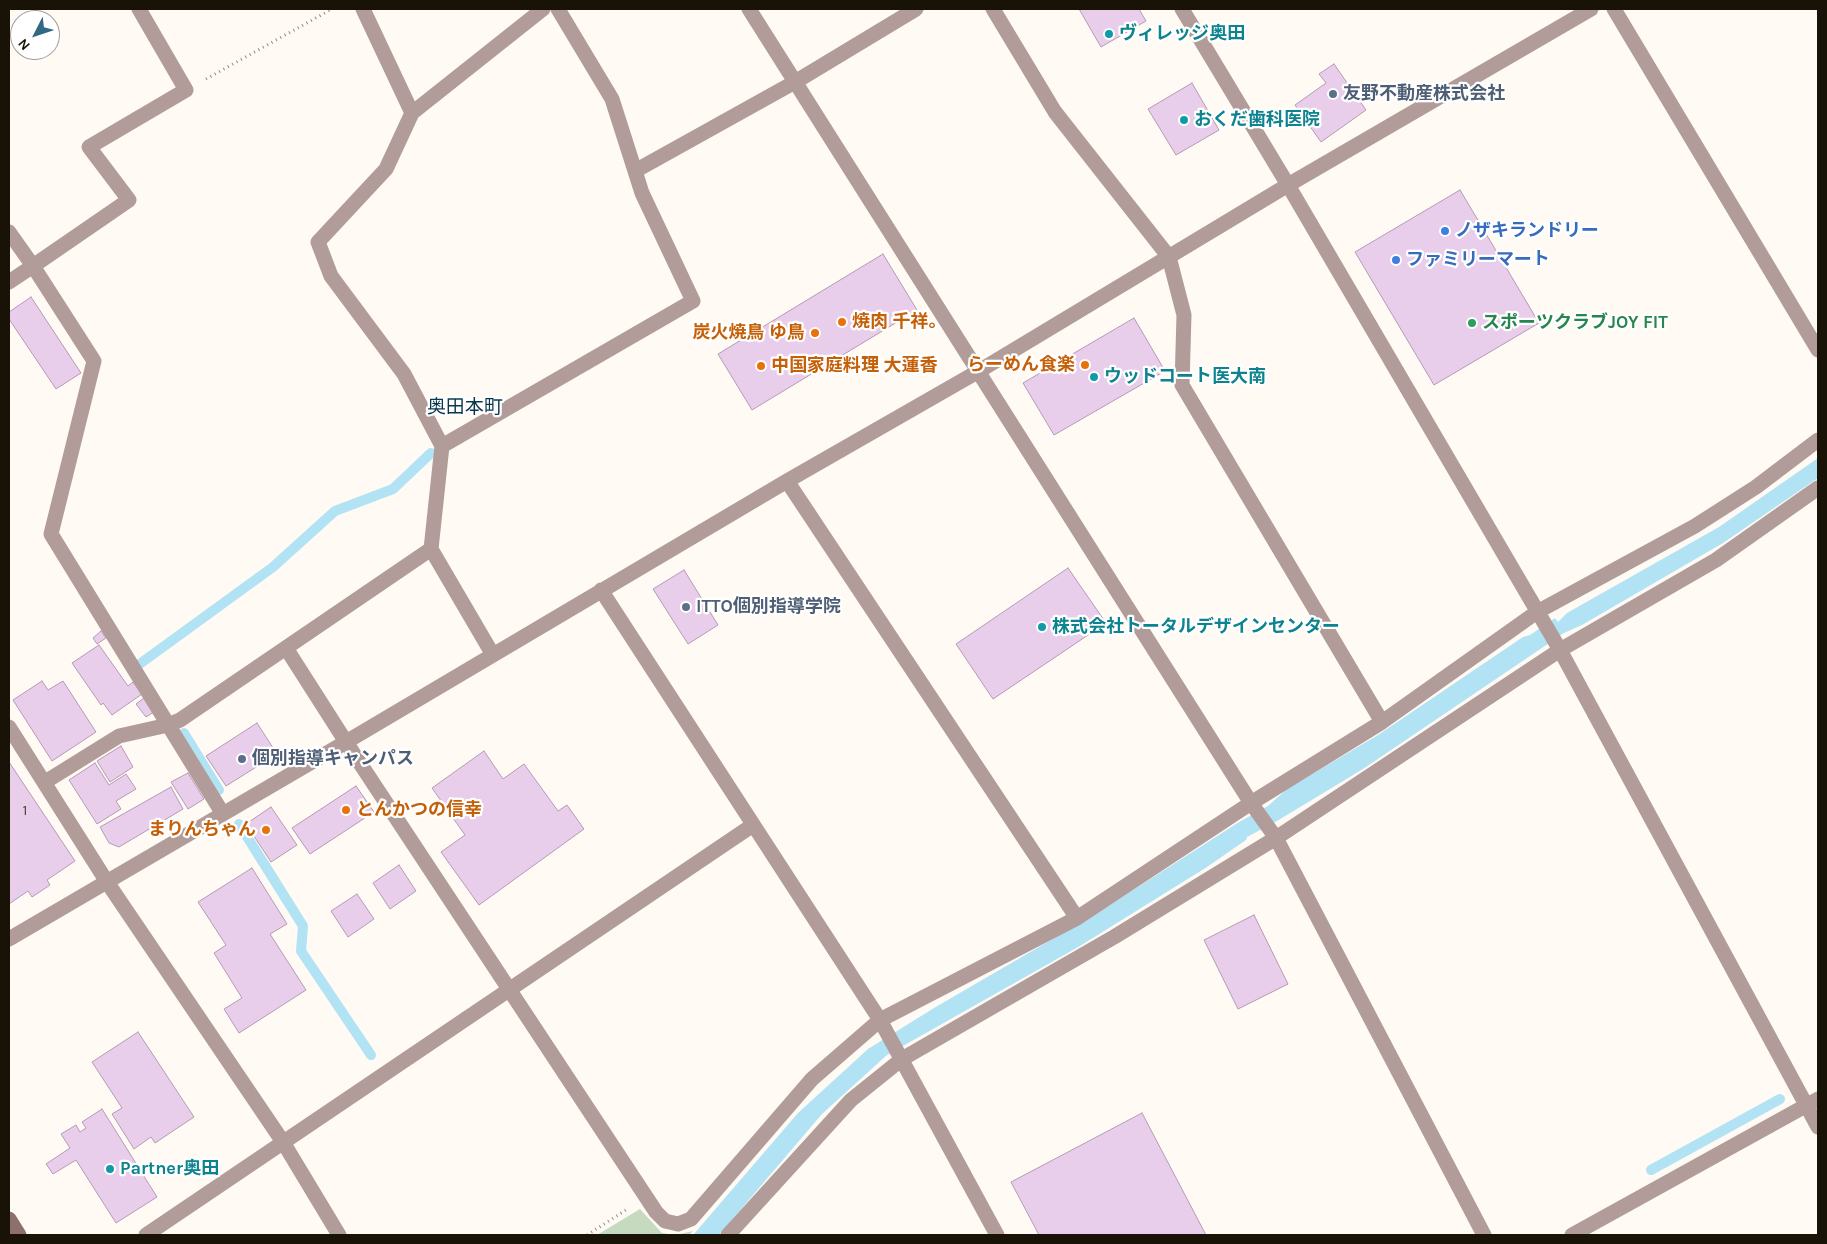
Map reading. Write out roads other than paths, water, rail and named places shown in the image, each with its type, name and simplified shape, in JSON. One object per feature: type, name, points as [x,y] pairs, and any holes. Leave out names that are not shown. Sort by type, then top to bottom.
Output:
[{"type":"street","points":[[9,282],[129,200],[89,147],[186,90],[139,9]]},
{"type":"street","points":[[363,9],[412,113]]},
{"type":"street","points":[[493,655],[431,549],[442,446],[404,374],[331,276],[318,242],[386,169],[412,113],[543,9]]},
{"type":"street","points":[[442,446],[693,301],[642,194],[612,99],[558,9]]},
{"type":"street","points":[[749,9],[1251,803],[1276,838],[1484,1235]]},
{"type":"street","points":[[635,171],[796,82],[916,9]]},
{"type":"street","points":[[993,9],[1055,112],[1168,257],[1184,315],[1182,385],[1382,722]]},
{"type":"street","points":[[1182,9],[1288,185],[1560,650],[1812,1102],[1818,1127]]},
{"type":"street","points":[[9,939],[787,481],[979,371],[1288,185],[1591,9]]},
{"type":"street","points":[[1614,9],[1818,350]]},
{"type":"street","points":[[9,232],[94,361],[51,534],[223,814]]},
{"type":"street","points":[[286,648],[646,1198],[665,1221],[678,1224],[691,1219],[812,1079],[880,1020],[1077,918],[1251,803],[1382,722],[1537,612],[1695,526],[1756,487],[1818,440]]},
{"type":"street","points":[[787,481],[1077,918]]},
{"type":"street","points":[[728,1235],[851,1100],[902,1059],[1114,937],[1276,838],[1560,650],[1716,560],[1818,488]]},
{"type":"street","points":[[45,782],[119,736],[168,725],[180,720],[431,549]]},
{"type":"street","points":[[601,590],[880,1020],[996,1235]]},
{"type":"street","points":[[9,727],[107,882],[283,1142],[339,1235]]},
{"type":"street","points":[[146,1235],[753,825]]},
{"type":"street","points":[[1572,1235],[1812,1102]]},
{"type":"street","points":[[9,1219],[19,1235]]},
{"type":"water","points":[[1818,458],[1818,478],[1723,543],[1582,625],[1564,633],[1363,769],[1247,837],[1246,840],[1207,867],[1080,946],[887,1055],[822,1114],[719,1235],[693,1235],[798,1113],[868,1049],[934,1008],[1099,912],[1239,822],[1268,806],[1287,789],[1378,735],[1523,637],[1530,635],[1555,618],[1558,622],[1567,613],[1719,527]]},
{"type":"waterway","points":[[141,663],[273,567],[335,511],[393,489],[431,453]]},
{"type":"waterway","points":[[184,733],[219,790]]},
{"type":"waterway","points":[[239,824],[303,926],[301,951],[371,1055]]},
{"type":"waterway","points":[[1651,1170],[1780,1099]]},
{"type":"place","name":"ヴィレッジ奥田","points":[[1109,34]]},
{"type":"place","name":"友野不動産株式会社","points":[[1333,94]]},
{"type":"place","name":"おくだ歯科医院","points":[[1184,120]]},
{"type":"place","name":"ノザキランドリー","points":[[1445,231]]},
{"type":"place","name":"ファミリーマート","points":[[1396,260]]},
{"type":"place","name":"焼肉 千祥。","points":[[842,322]]},
{"type":"place","name":"スポーツクラブJOY FIT","points":[[1472,323]]},
{"type":"place","name":"炭火焼鳥 ゆ鳥","points":[[815,333]]},
{"type":"place","name":"らーめん食楽","points":[[1085,365]]},
{"type":"place","name":"中国家庭料理 大蓮香","points":[[761,366]]},
{"type":"place","name":"ウッドコート医大南","points":[[1094,377]]},
{"type":"place","name":"ITTO個別指導学院","points":[[686,607]]},
{"type":"place","name":"株式会社トータルデザインセンター","points":[[1042,627]]},
{"type":"place","name":"個別指導キャンパス","points":[[242,759]]},
{"type":"place","name":"とんかつの信幸","points":[[346,810]]},
{"type":"place","name":"まりんちゃん","points":[[266,830]]},
{"type":"place","name":"Partner奥田","points":[[110,1169]]},
{"type":"district","name":"奥田本町","points":[[465,408]]}]
